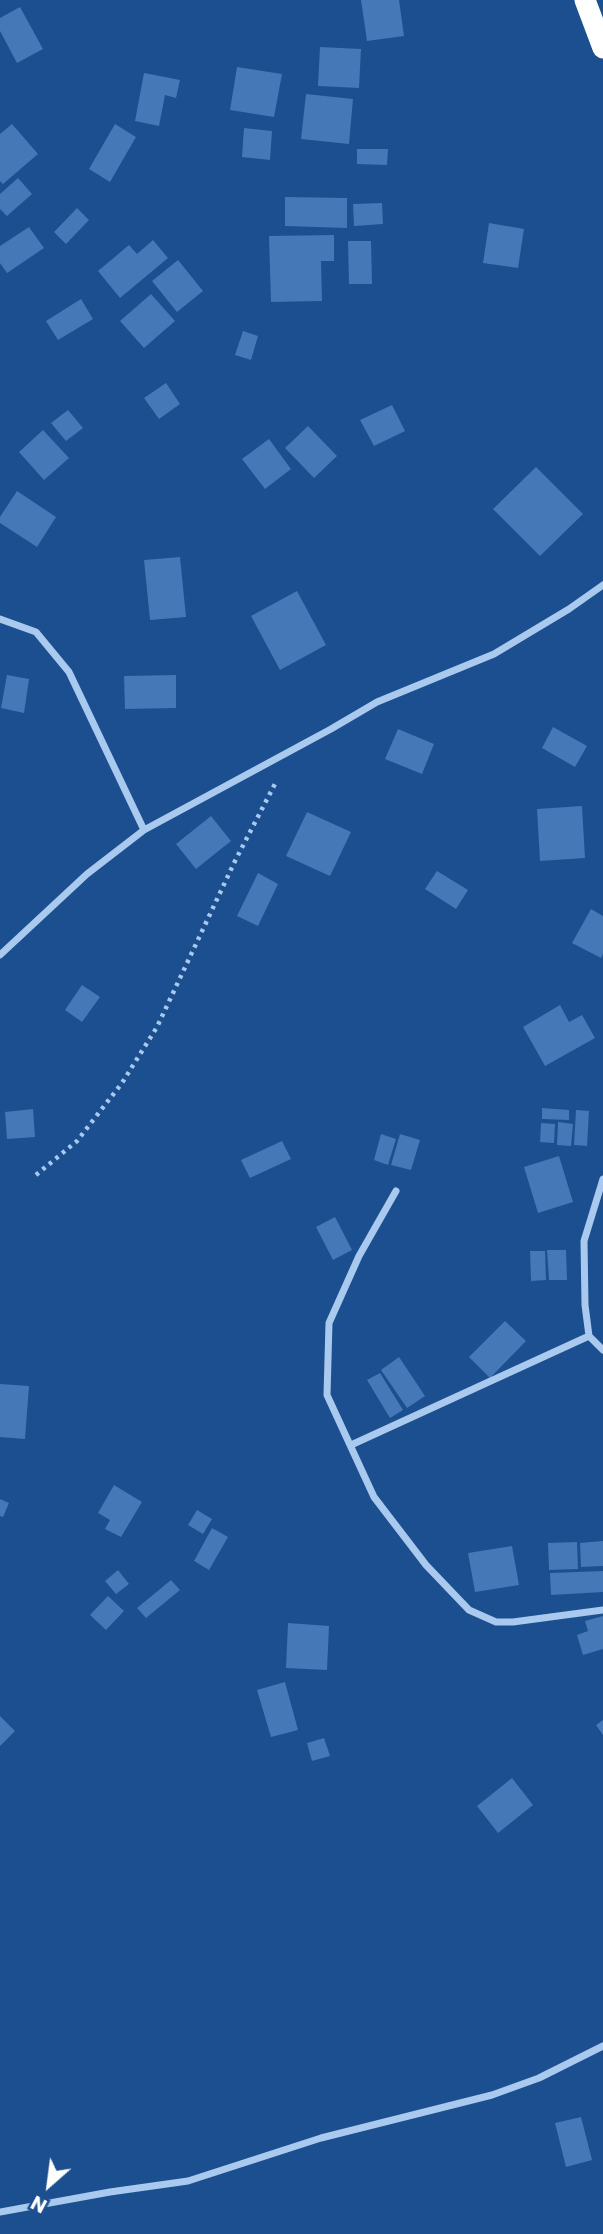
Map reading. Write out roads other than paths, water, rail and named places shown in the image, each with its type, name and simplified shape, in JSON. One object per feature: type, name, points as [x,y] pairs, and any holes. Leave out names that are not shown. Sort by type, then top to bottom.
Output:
[{"type":"highway","points":[[585,0],[603,48]]},
{"type":"street","points":[[0,955],[87,874],[144,830],[377,702],[494,654],[603,585]]},
{"type":"street","points":[[0,618],[36,632],[69,672],[144,830]]},
{"type":"street","points":[[603,1179],[583,1241],[584,1305],[589,1336],[603,1350]]},
{"type":"street","points":[[396,1191],[359,1256],[329,1323],[327,1395],[374,1497],[426,1565],[469,1610],[496,1622],[603,1610]]},
{"type":"street","points":[[351,1445],[589,1336]]},
{"type":"street","points":[[0,2212],[188,2181],[321,2138],[492,2095],[539,2078],[603,2046]]}]
